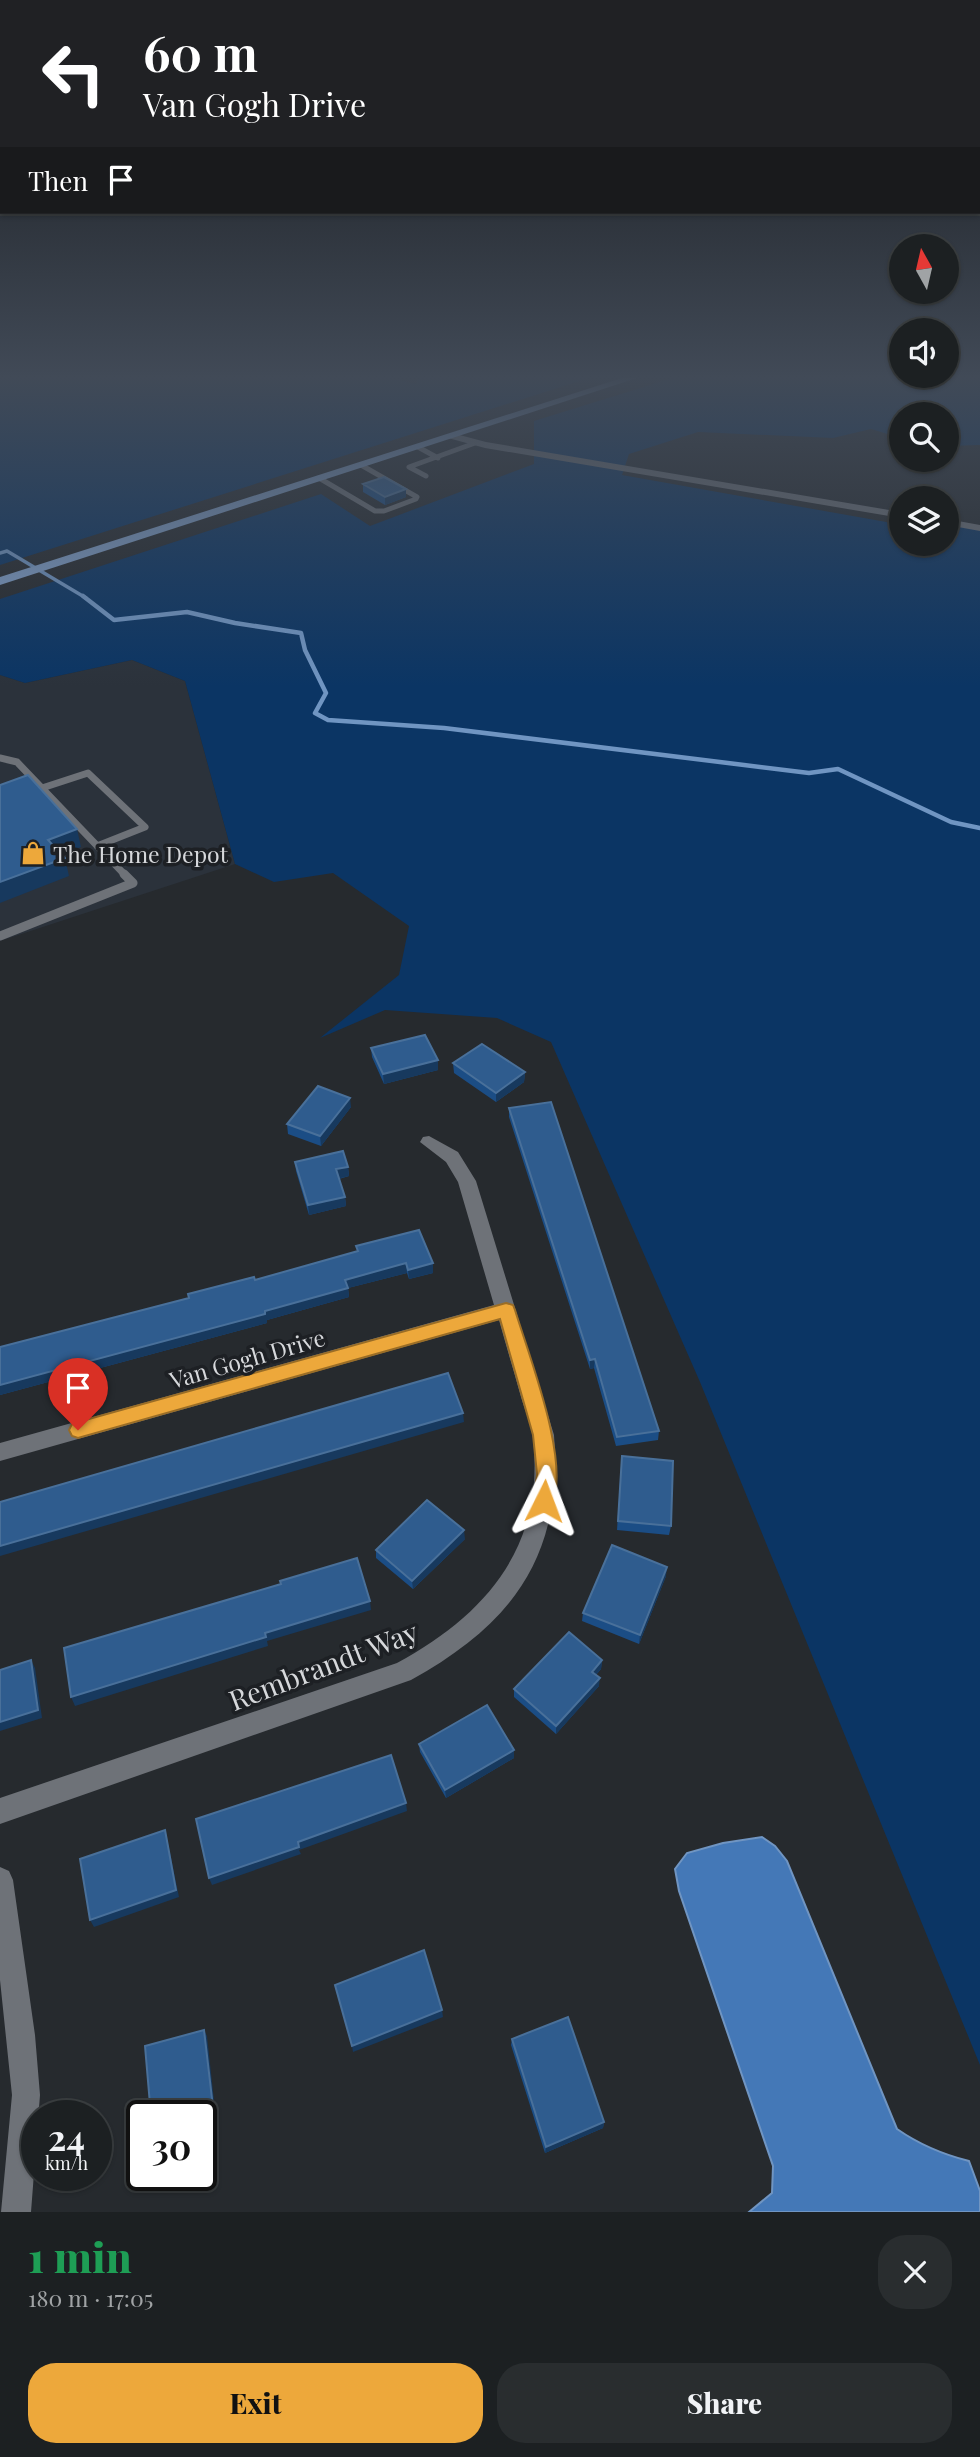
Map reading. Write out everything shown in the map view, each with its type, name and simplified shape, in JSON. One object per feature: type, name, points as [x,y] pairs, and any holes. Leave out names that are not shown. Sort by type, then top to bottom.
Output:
[{"type":"main road","points":[[0,581],[315,479]]},
{"type":"street","points":[[689,479],[889,513]]},
{"type":"street","points":[[959,524],[980,528]]},
{"type":"street","name":"Rembrandt Way","points":[[0,1811],[376,1683],[424,1663],[469,1631],[503,1594],[522,1566],[537,1532],[544,1501],[547,1474],[543,1435],[467,1181],[452,1157],[429,1142]]},
{"type":"street","name":"Van Gogh Drive","points":[[0,1452],[506,1310]]},
{"type":"street","points":[[0,1880],[21,2035],[26,2095],[16,2212]]},
{"type":"lane","points":[[321,479],[375,511],[416,499],[417,497],[386,479]]},
{"type":"lane","points":[[0,758],[17,762],[133,883],[0,936]]},
{"type":"lane","points":[[42,789],[88,773],[145,827],[97,846]]},
{"type":"shaded area","points":[[0,479],[270,479],[0,565]]},
{"type":"shaded area","points":[[494,479],[646,479],[889,522],[889,556],[959,556],[959,525],[980,528],[980,2065],[700,1382],[551,1042],[497,1018],[385,1010],[320,1038],[399,975],[409,926],[333,873],[274,882],[235,864],[185,681],[132,660],[25,683],[0,675],[0,599],[321,494],[370,526]]},
{"type":"shaded area","points":[[132,660],[185,681],[235,864],[0,941],[0,675],[25,683]]},
{"type":"shaded area","points":[[762,1837],[775,1846],[787,1861],[897,2129],[931,2148],[969,2161],[980,2191],[980,2212],[749,2212],[772,2193],[773,2166],[679,1891],[675,1869],[687,1853],[723,1843]]},
{"type":"building","points":[[388,479],[406,489],[385,497],[363,484]]},
{"type":"building","name":"The Home Depot","points":[[28,775],[77,829],[48,840],[65,858],[0,882],[0,785]]},
{"type":"building","points":[[425,1035],[438,1060],[383,1074],[371,1048]]},
{"type":"building","points":[[482,1044],[525,1072],[496,1093],[453,1063]]},
{"type":"building","points":[[318,1086],[350,1098],[320,1136],[287,1124]]},
{"type":"building","points":[[551,1102],[659,1431],[617,1437],[595,1359],[590,1360],[509,1108]]},
{"type":"building","points":[[343,1151],[348,1167],[336,1169],[345,1197],[308,1205],[295,1162]]},
{"type":"building","points":[[419,1230],[433,1263],[408,1270],[406,1263],[345,1280],[348,1288],[265,1311],[265,1314],[0,1385],[0,1347],[189,1298],[188,1294],[254,1277],[255,1280],[358,1251],[356,1246]]},
{"type":"building","points":[[448,1373],[463,1413],[0,1546],[0,1502]]},
{"type":"building","points":[[622,1456],[673,1461],[671,1526],[618,1521]]},
{"type":"building","points":[[427,1500],[464,1530],[412,1581],[376,1550]]},
{"type":"building","points":[[612,1545],[667,1567],[640,1635],[583,1613]]},
{"type":"building","points":[[357,1558],[370,1601],[265,1633],[266,1637],[71,1697],[64,1648],[281,1584],[280,1581]]},
{"type":"building","points":[[569,1632],[602,1660],[592,1672],[600,1678],[556,1726],[514,1689]]},
{"type":"building","points":[[31,1660],[38,1710],[0,1722],[0,1670]]},
{"type":"building","points":[[487,1705],[514,1750],[445,1790],[419,1744]]},
{"type":"building","points":[[391,1755],[406,1803],[298,1842],[299,1847],[209,1878],[196,1819]]},
{"type":"building","points":[[165,1830],[176,1890],[90,1920],[80,1859]]},
{"type":"building","points":[[424,1950],[442,2010],[352,2046],[335,1985]]},
{"type":"building","points":[[568,2017],[604,2122],[546,2147],[512,2039]]},
{"type":"building","points":[[204,2030],[212,2100],[150,2100],[145,2046]]},
{"type":"waterway","points":[[0,553],[7,551],[84,597]]},
{"type":"waterway","points":[[84,597],[114,620],[187,612],[235,623],[301,633],[305,650],[326,693],[315,713],[328,720],[444,728],[809,773],[838,769],[951,822],[980,828]]},
{"type":"place","name":"The Home Depot","points":[[33,853]]},
{"type":"route","points":[[78,1430],[506,1310],[543,1435],[547,1474],[544,1501]]}]
